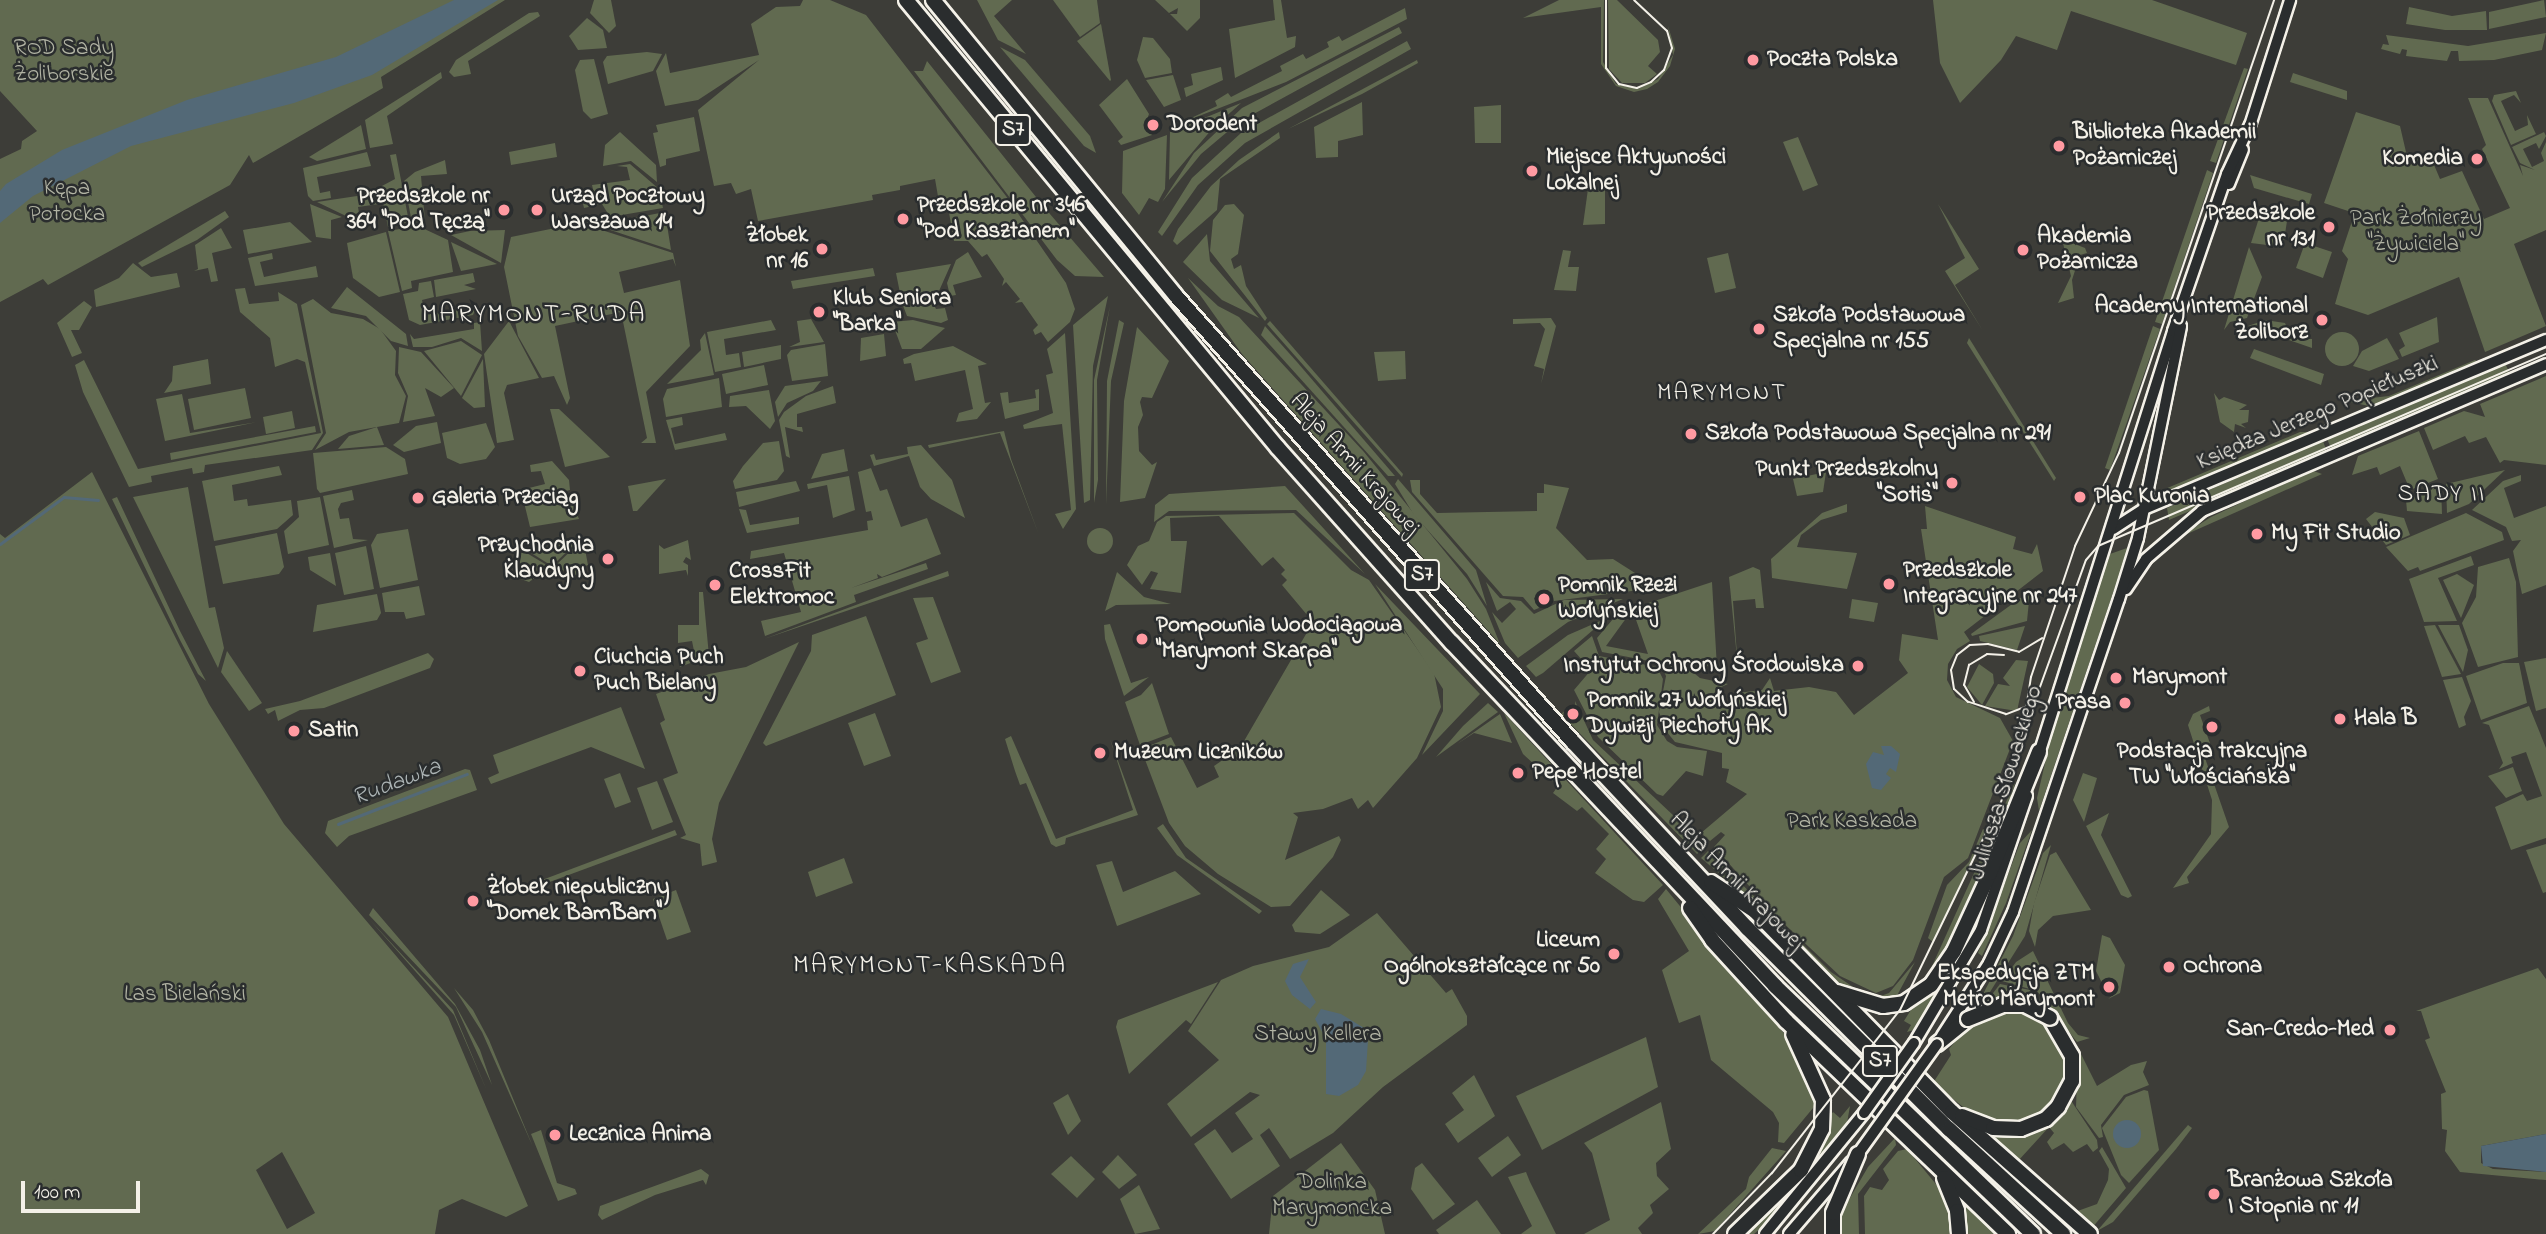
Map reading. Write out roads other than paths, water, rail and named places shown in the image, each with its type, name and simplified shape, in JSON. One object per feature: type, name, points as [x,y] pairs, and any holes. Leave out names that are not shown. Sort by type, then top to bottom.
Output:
[{"type":"highway","name":"Aleja Armii Krajowej","points":[[906,0],[1277,446],[1483,677],[1775,986],[2033,1234]]},
{"type":"highway","name":"Aleja Armii Krajowej","points":[[933,0],[1176,296],[1524,688],[1698,874],[1949,1129],[2063,1234]]},
{"type":"highway","points":[[1827,985],[1852,999],[1883,1006],[1904,1003],[1931,985],[1945,967],[1990,873],[2039,752]]},
{"type":"highway","points":[[1667,874],[1712,940],[1786,1021],[1942,1174],[2008,1234]]},
{"type":"highway","points":[[1698,874],[1755,911],[1952,1112],[2090,1234]]},
{"type":"highway","points":[[1937,1044],[1974,1015],[2002,1005],[2025,1005],[2050,1018],[2068,1043],[2073,1069],[2068,1091],[2052,1114],[2031,1126],[2011,1130],[1952,1112]]},
{"type":"highway","points":[[1735,1234],[1801,1170],[1822,1129],[1823,1100],[1786,1021]]},
{"type":"highway","points":[[1833,1234],[1833,1213],[1858,1154]]},
{"type":"highway","points":[[1942,1174],[1957,1211],[1959,1234]]},
{"type":"main road","name":"Juliusza Słowackiego","points":[[1765,1234],[1801,1196],[1929,1023],[1972,950],[2004,872],[2039,752],[2187,291],[2217,204],[2236,171],[2290,0]]},
{"type":"main road","name":"Juliusza Słowackiego","points":[[1789,1234],[1813,1210],[1858,1154],[1937,1044],[1989,963],[2018,899],[2119,599],[2144,509],[2187,291]]},
{"type":"main road","name":"Księdza Jerzego Popiełuszki","points":[[2110,532],[2144,509],[2546,340]]},
{"type":"main road","name":"Księdza Jerzego Popiełuszki","points":[[2119,599],[2146,559],[2202,511],[2546,363]]},
{"type":"water","points":[[454,0],[498,0],[372,75],[294,103],[131,146],[33,196],[0,223],[0,191],[6,184],[62,150],[187,100],[336,57]]},
{"type":"water","points":[[1881,746],[1891,746],[1900,754],[1896,772],[1890,768],[1886,774],[1891,778],[1881,790],[1872,788],[1866,764],[1873,752],[1884,755]]},
{"type":"water","name":"Stawy Kellera","points":[[1309,959],[1300,977],[1316,1002],[1310,1009],[1292,995],[1285,981],[1293,964]]},
{"type":"water","name":"Stawy Kellera","points":[[1321,1009],[1341,1014],[1364,1028],[1368,1040],[1366,1071],[1358,1085],[1339,1096],[1326,1094],[1326,1039],[1315,1019]]},
{"type":"water","points":[[2127,1120],[2137,1124],[2141,1134],[2137,1144],[2127,1148],[2117,1144],[2113,1134],[2117,1124]]},
{"type":"water","points":[[2546,1134],[2546,1172],[2483,1166],[2481,1146]]},
{"type":"waterway","name":"Rudawka","points":[[0,544],[64,497],[98,500]]},
{"type":"waterway","name":"Rudawka","points":[[338,824],[467,774]]},
{"type":"tram line","points":[[1606,0],[1606,68],[1619,84],[1637,88],[1651,82],[1664,70],[1672,48],[1667,31],[1634,0]]},
{"type":"tram line","points":[[1713,1234],[1772,1173],[1900,1010],[2001,802],[2020,747],[2031,677],[2075,546],[2119,453],[2274,0]]},
{"type":"tram line","points":[[2032,709],[2086,560],[2098,546],[2546,354]]},
{"type":"tram line","points":[[2030,705],[2006,714],[1968,702],[1954,689],[1951,670],[1957,655],[1970,645],[1988,644],[2019,652],[2042,638]]},
{"type":"tram line","points":[[1974,702],[1964,685],[1969,665],[1987,654],[2004,655]]},
{"type":"place","name":"Poczta Polska","points":[[1753,60]]},
{"type":"place","name":"Dorodent","points":[[1153,125]]},
{"type":"place","name":"Biblioteka Akademii Pożarniczej","points":[[2059,146]]},
{"type":"place","name":"Komedia","points":[[2477,159]]},
{"type":"place","name":"Miejsce Aktywności Lokalnej","points":[[1532,171]]},
{"type":"place","name":"Przedszkole nr 364 \"Pod Tęczą\"","points":[[504,210]]},
{"type":"place","name":"Urząd Pocztowy Warszawa 14","points":[[537,210]]},
{"type":"place","name":"Przedszkole nr 346 \"Pod Kasztanem\"","points":[[903,219]]},
{"type":"place","name":"Przedszkole nr 131","points":[[2329,227]]},
{"type":"place","name":"Żłobek nr 16","points":[[822,249]]},
{"type":"place","name":"Akademia Pożarnicza","points":[[2023,250]]},
{"type":"place","name":"Klub Seniora \"Barka\"","points":[[819,312]]},
{"type":"place","name":"Academy International Żoliborz","points":[[2322,320]]},
{"type":"place","name":"Szkoła Podstawowa Specjalna nr 155","points":[[1759,329]]},
{"type":"place","name":"Szkoła Podstawowa Specjalna nr 291","points":[[1691,434]]},
{"type":"place","name":"Punkt Przedszkolny \"Sotis\"","points":[[1952,483]]},
{"type":"place","name":"Plac Kuronia","points":[[2080,497]]},
{"type":"place","name":"Galeria Przeciąg","points":[[418,498]]},
{"type":"place","name":"My Fit Studio","points":[[2257,534]]},
{"type":"place","name":"Przychodnia Klaudyny","points":[[608,559]]},
{"type":"place","name":"Przedszkole Integracyjne nr 247","points":[[1889,584]]},
{"type":"place","name":"CrossFit Elektromoc","points":[[715,585]]},
{"type":"place","name":"Pomnik Rzezi Wołyńskiej","points":[[1544,599]]},
{"type":"place","name":"Pompownia Wodociągowa \"Marymont Skarpa\"","points":[[1142,639]]},
{"type":"place","name":"Instytut Ochrony Środowiska","points":[[1858,666]]},
{"type":"place","name":"Ciuchcia Puch Puch Bielany","points":[[580,671]]},
{"type":"place","name":"Marymont","points":[[2116,678]]},
{"type":"place","name":"Prasa","points":[[2125,703]]},
{"type":"place","name":"Pomnik 27 Wołyńskiej Dywizji Piechoty AK","points":[[1573,714]]},
{"type":"place","name":"Hala B","points":[[2340,719]]},
{"type":"place","name":"Podstacja trakcyjna TW \"Włościańska\"","points":[[2212,727]]},
{"type":"place","name":"Satin","points":[[294,731]]},
{"type":"place","name":"Muzeum Liczników","points":[[1100,753]]},
{"type":"place","name":"Pepe Hostel","points":[[1518,773]]},
{"type":"place","name":"Żłobek niepubliczny \"Domek BamBam\"","points":[[473,901]]},
{"type":"place","name":"Liceum Ogólnokształcące nr 50","points":[[1614,954]]},
{"type":"place","name":"Ochrona","points":[[2169,967]]},
{"type":"place","name":"Ekspedycja ZTM Metro Marymont","points":[[2109,987]]},
{"type":"place","name":"San-Credo-Med","points":[[2390,1030]]},
{"type":"place","name":"Lecznica Anima","points":[[555,1135]]},
{"type":"place","name":"Branżowa Szkoła I Stopnia nr 11","points":[[2214,1194]]},
{"type":"district","name":"MARYMONT-RUDA","points":[[534,316]]},
{"type":"district","name":"MARYMONT","points":[[1722,394]]},
{"type":"district","name":"SADY II","points":[[2442,495]]},
{"type":"district","name":"MARYMONT-KASKADA","points":[[930,967]]},
{"type":"park label","name":"ROD Sady Żoliborskie","points":[[64,62]]},
{"type":"park label","name":"Kępa Potocka","points":[[67,202]]},
{"type":"park label","name":"Park Żołnierzy \"Żywiciela\"","points":[[2416,232]]},
{"type":"park label","name":"Park Kaskada","points":[[1852,822]]},
{"type":"park label","name":"Las Bielański","points":[[185,995]]},
{"type":"park label","name":"Dolinka Marymoncka","points":[[1332,1196]]}]
